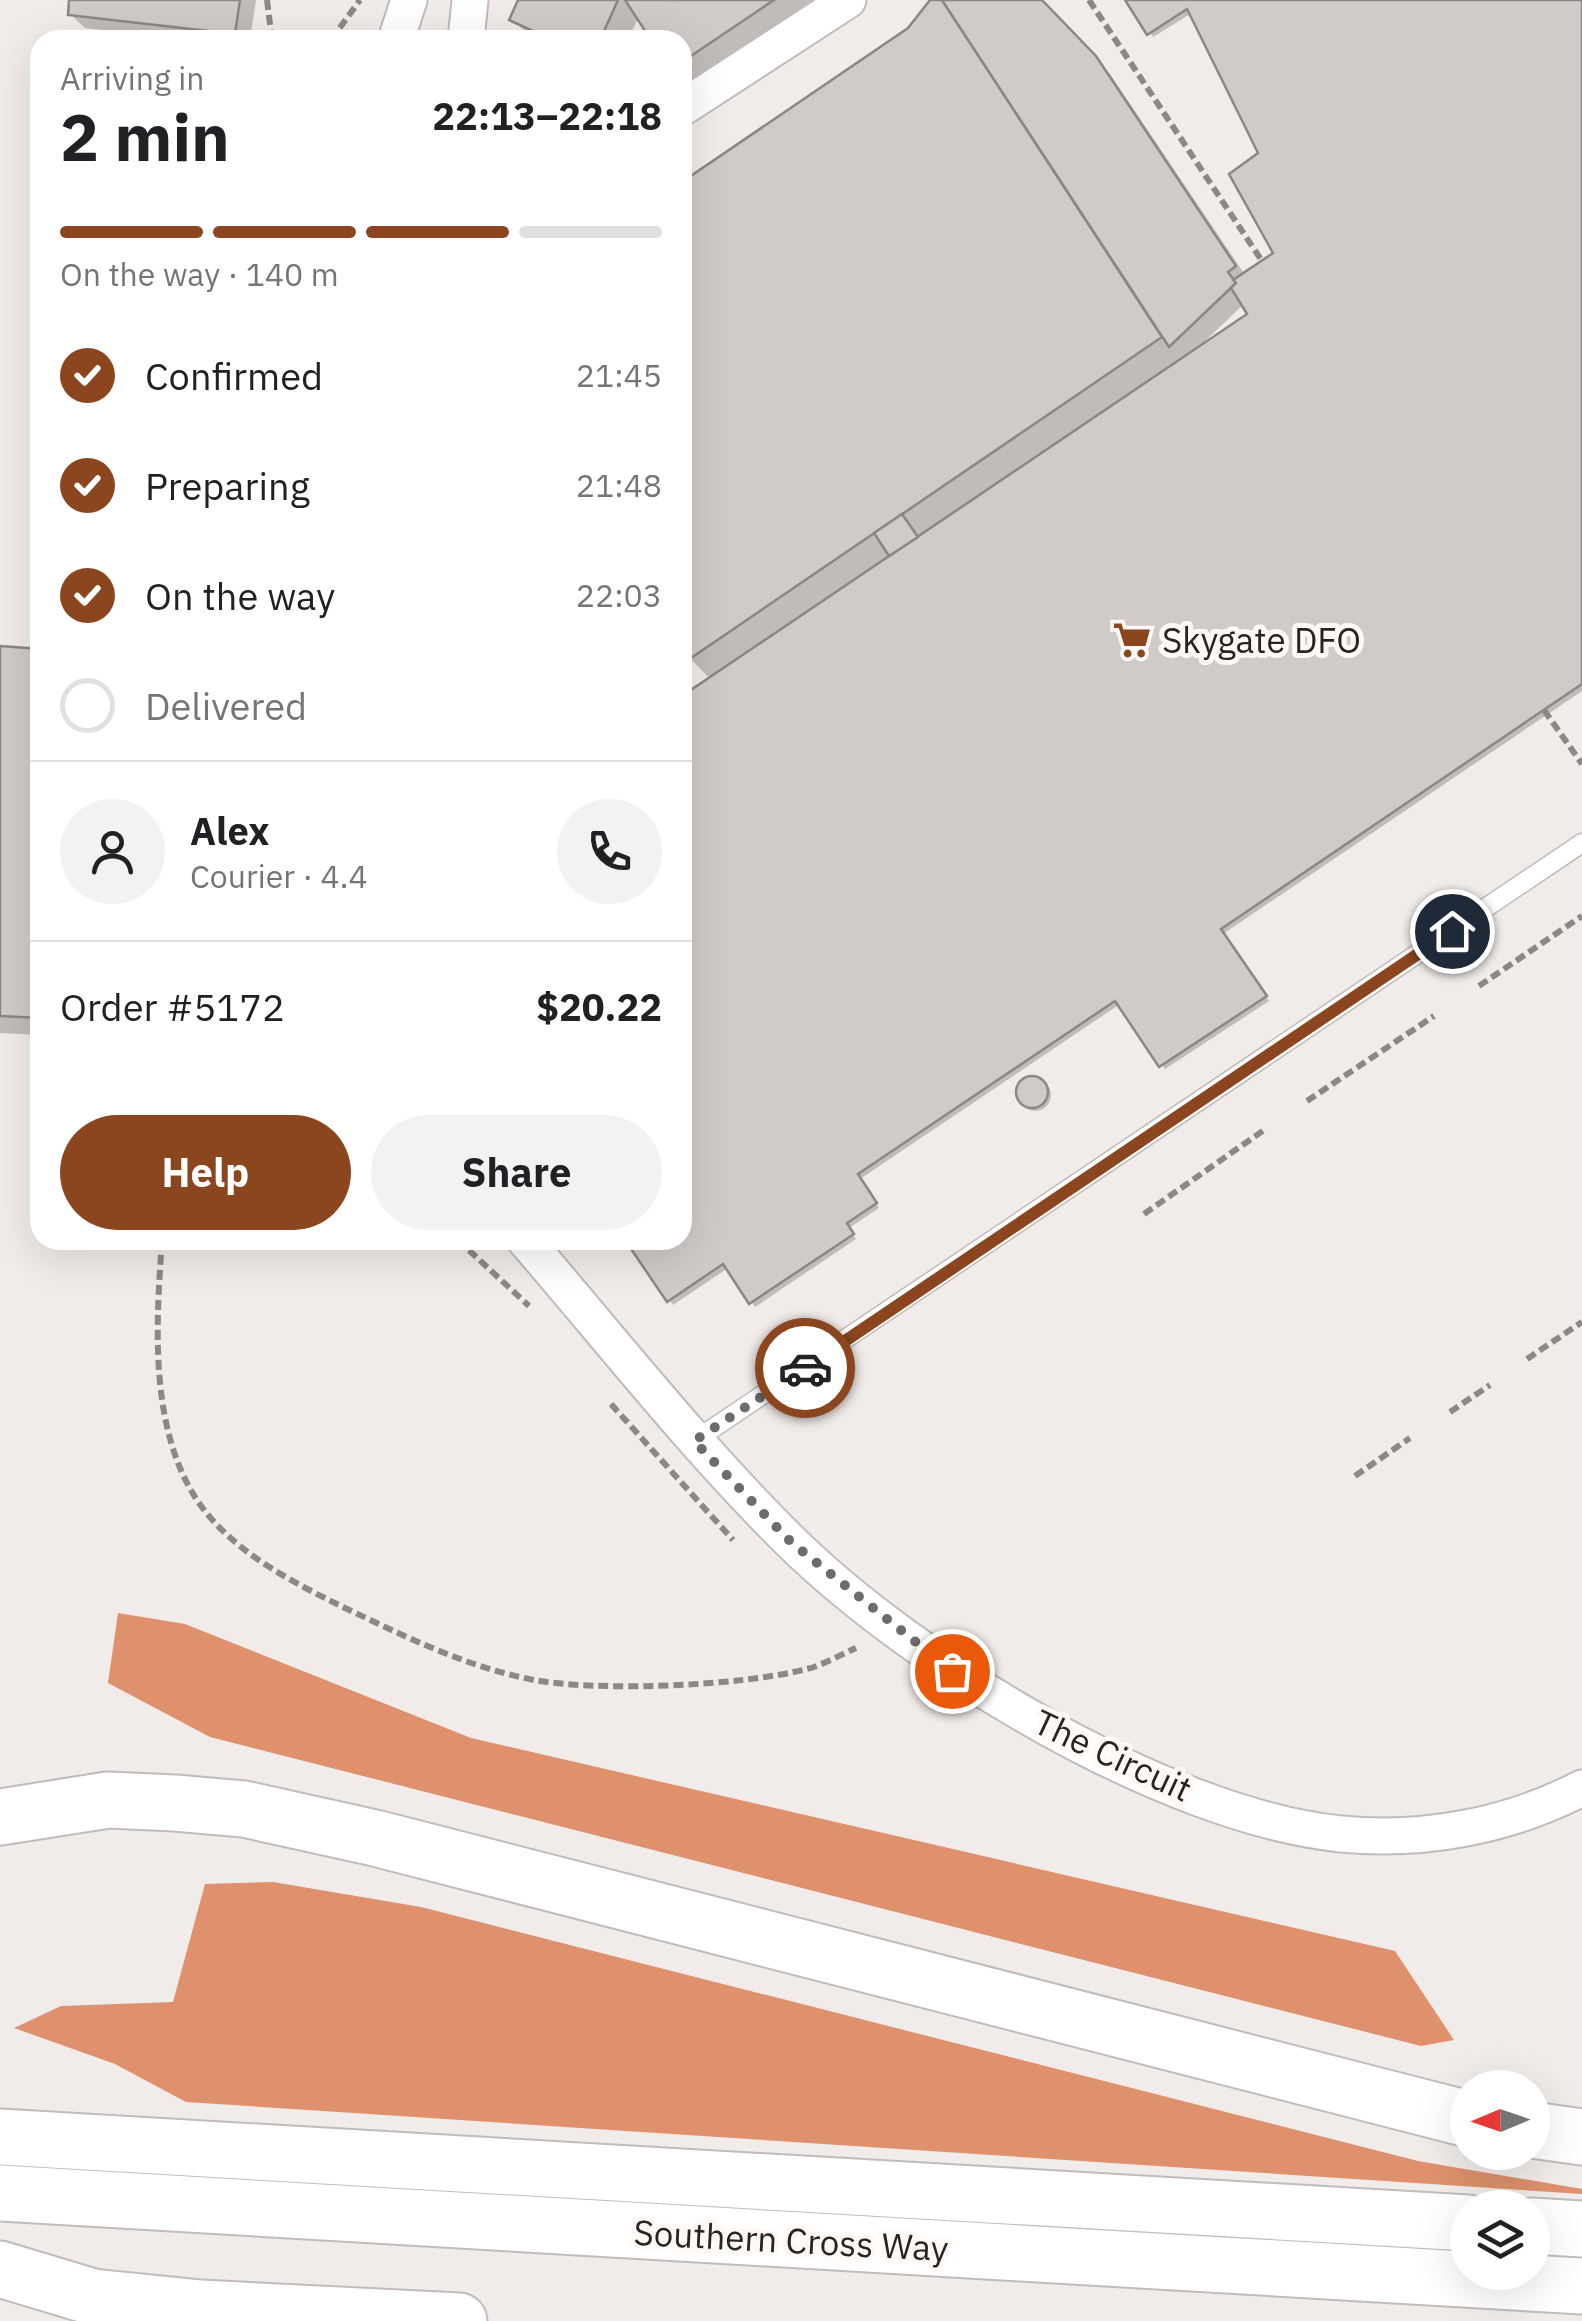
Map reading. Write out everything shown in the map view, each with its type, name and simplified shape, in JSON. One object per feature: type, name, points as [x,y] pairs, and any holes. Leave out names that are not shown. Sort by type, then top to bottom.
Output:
[{"type":"highway","points":[[0,1817],[108,1800],[244,1809],[375,1838],[1450,2114]]},
{"type":"highway","points":[[1550,2133],[1582,2138]]},
{"type":"highway","name":"Southern Cross Way","points":[[0,2137],[1450,2222]]},
{"type":"highway","name":"Southern Cross Way","points":[[0,2193],[1582,2286]]},
{"type":"highway","points":[[1550,2227],[1582,2229]]},
{"type":"highway","points":[[0,2269],[92,2297],[201,2308],[459,2321]]},
{"type":"highway","points":[[0,2311],[92,2297]]},
{"type":"street","points":[[399,30],[409,0]]},
{"type":"street","points":[[467,30],[470,0]]},
{"type":"street","points":[[692,101],[848,0]]},
{"type":"street","name":"The Circuit","points":[[532,1250],[694,1441],[792,1543],[952,1671],[1064,1736],[1190,1793],[1294,1826],[1338,1834],[1403,1836],[1498,1820],[1582,1788]]},
{"type":"lane","points":[[694,1441],[1582,843]]},
{"type":"path","points":[[267,0],[271,30]]},
{"type":"path","points":[[339,30],[360,0]]},
{"type":"path","points":[[1089,0],[1262,261]]},
{"type":"path","points":[[1544,710],[1582,764]]},
{"type":"path","points":[[1479,986],[1582,916]]},
{"type":"path","points":[[1308,1101],[1434,1016]]},
{"type":"path","points":[[1144,1214],[1264,1130]]},
{"type":"path","points":[[161,1250],[157,1304],[160,1364],[166,1420],[177,1458],[197,1500],[224,1531],[246,1551],[313,1592],[456,1658],[535,1680],[612,1686],[718,1680],[807,1669],[856,1648]]},
{"type":"path","points":[[1528,1359],[1582,1322]]},
{"type":"path","points":[[1450,1412],[1490,1384]]},
{"type":"path","points":[[1355,1476],[1410,1438]]},
{"type":"shaded area","points":[[118,1613],[185,1624],[471,1738],[1395,1951],[1454,2040],[1421,2046],[210,1737],[108,1683]]},
{"type":"shaded area","points":[[273,1882],[421,1907],[1450,2166],[1450,2170],[1582,2189],[1582,2194],[186,2102],[115,2064],[14,2028],[61,2006],[173,2002],[205,1884]]},
{"type":"building","points":[[69,0],[240,0],[236,30],[200,30],[68,15]]},
{"type":"building","points":[[518,0],[618,0],[604,30],[530,30],[509,20]]},
{"type":"building","points":[[625,0],[774,0],[692,55],[692,30],[644,30]]},
{"type":"building","points":[[930,0],[942,0],[1162,337],[692,657],[692,175],[908,28]]},
{"type":"building","points":[[942,0],[1042,0],[1096,56],[1236,266],[1228,272],[1236,283],[1169,347]]},
{"type":"building","points":[[1125,0],[1582,0],[1582,684],[1221,929],[1267,996],[1159,1067],[1115,1001],[858,1174],[877,1203],[847,1223],[854,1234],[749,1304],[723,1264],[667,1302],[632,1250],[692,1250],[692,689],[1247,314],[1231,288],[1236,283],[1233,280],[1273,253],[1229,174],[1258,153],[1187,9],[1147,35]]},
{"type":"building","points":[[902,514],[918,537],[889,556],[874,533]]},
{"type":"building","points":[[0,646],[30,648],[30,1018],[0,1016]]},
{"type":"building","points":[[1032,1076],[1044,1080],[1048,1092],[1044,1104],[1032,1108],[1020,1104],[1016,1092],[1020,1080]]},
{"type":"way so far","points":[[805,1368],[694,1441],[792,1543],[952,1671]]},
{"type":"place","name":"Skygate DFO","points":[[1132,640]]},
{"type":"route","points":[[805,1368],[1452,931]]}]
